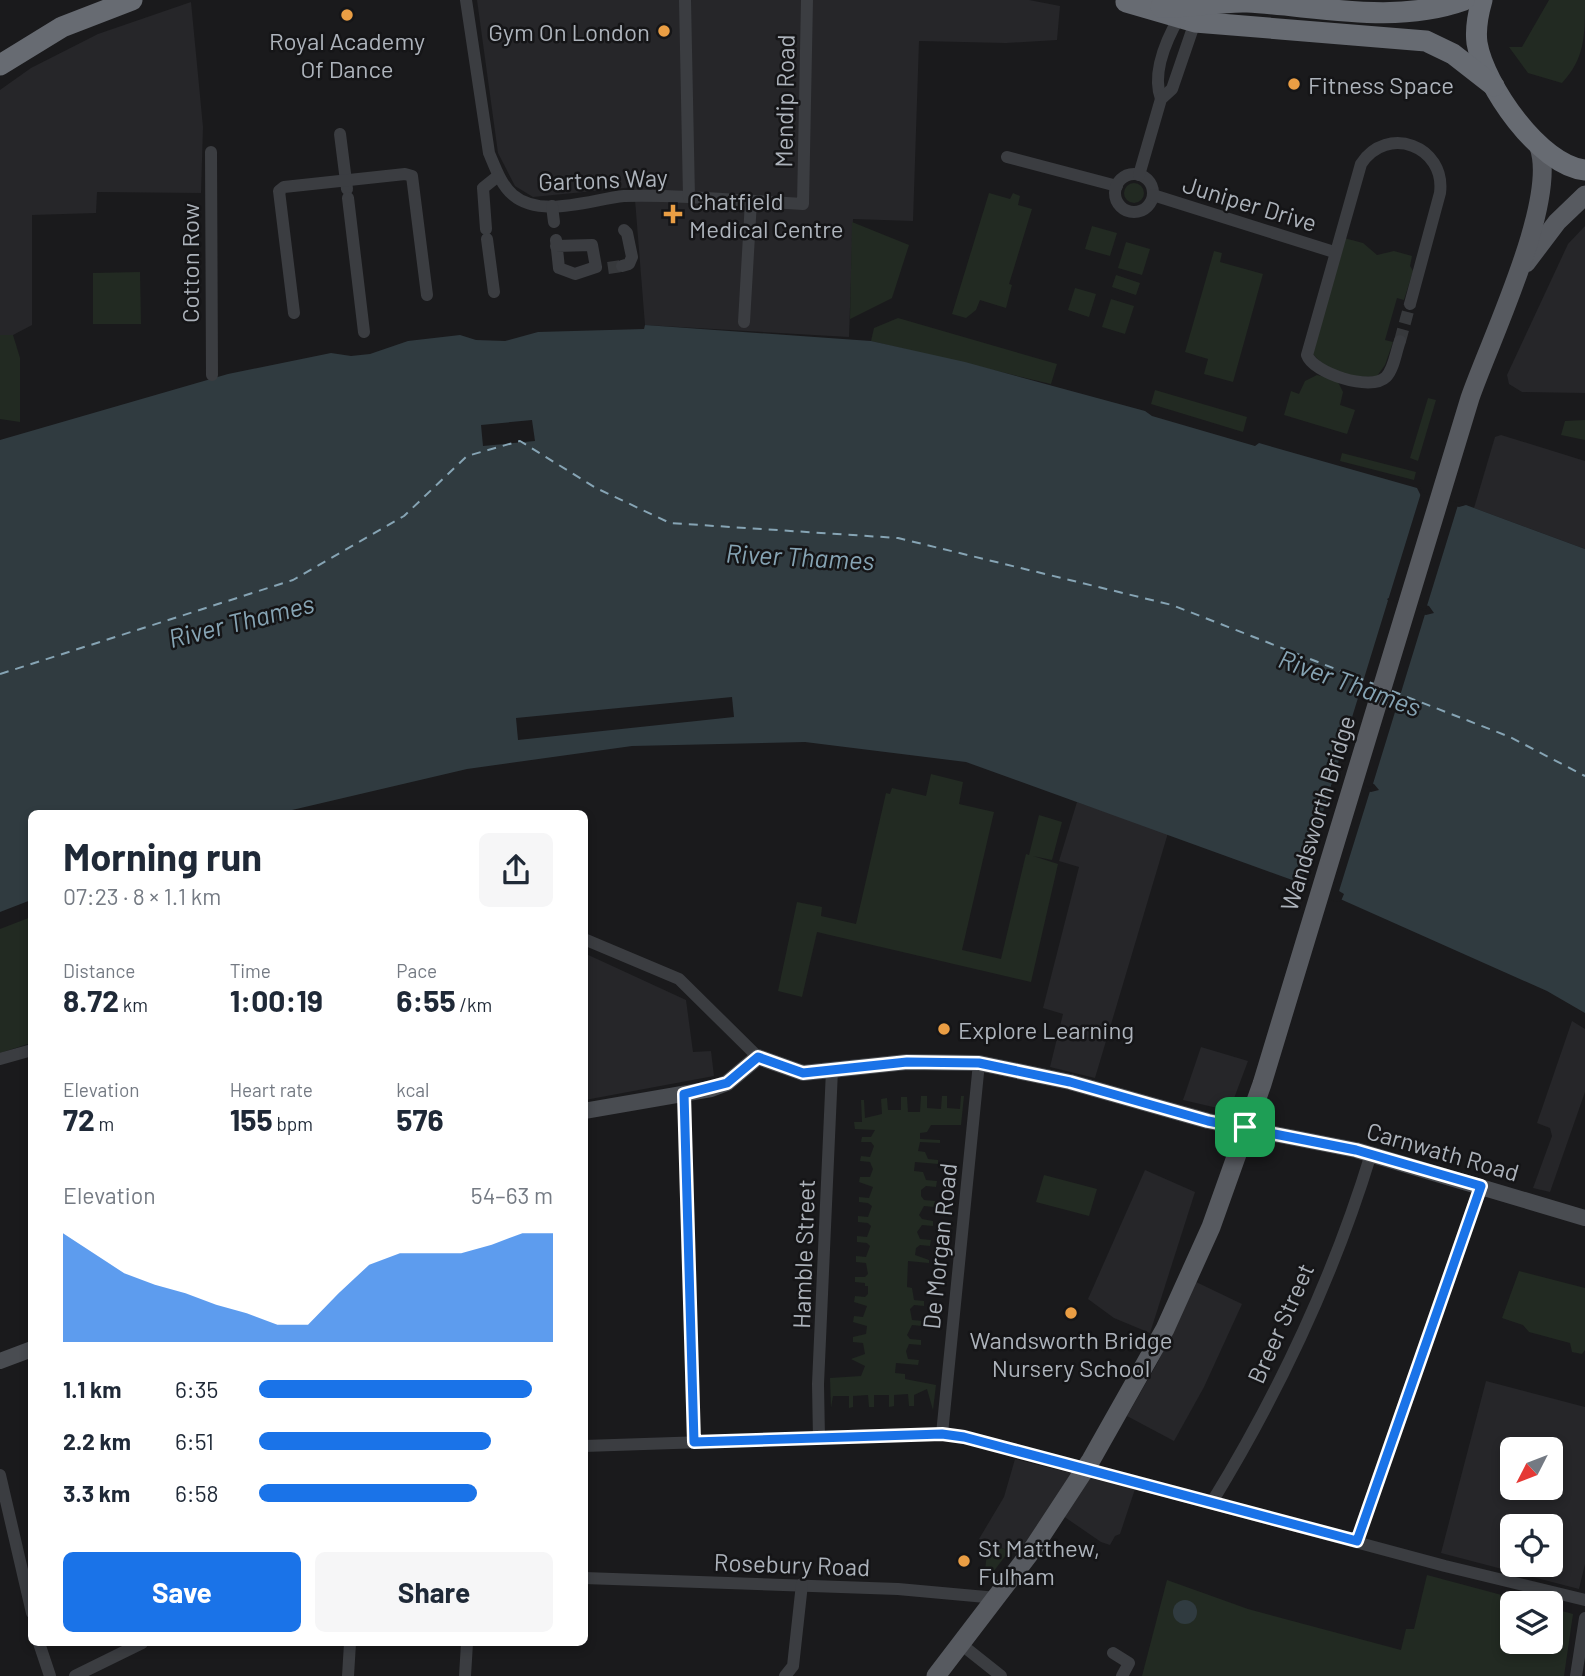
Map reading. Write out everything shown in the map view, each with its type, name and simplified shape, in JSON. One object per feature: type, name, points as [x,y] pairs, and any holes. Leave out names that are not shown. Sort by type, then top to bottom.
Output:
[{"type":"highway","points":[[0,65],[62,27],[132,0]]},
{"type":"highway","points":[[1193,9],[1249,2],[1327,11],[1401,12],[1437,9],[1464,0]]},
{"type":"highway","points":[[1482,0],[1477,22],[1477,41],[1494,86]]},
{"type":"highway","points":[[1123,1],[1426,41],[1453,54],[1494,86],[1539,147],[1560,164],[1585,170]]},
{"type":"main road","points":[[1521,270],[1544,177],[1539,147]]},
{"type":"main road","points":[[1521,270],[1557,222],[1585,195]]},
{"type":"main road","name":"Wandsworth Bridge","points":[[936,1676],[997,1598],[1084,1471],[1165,1329],[1216,1215],[1262,1084],[1454,448],[1480,368],[1521,270]]},
{"type":"street","name":"Gartons Way","points":[[466,0],[489,153],[498,176],[513,195],[528,203],[552,206],[629,196],[803,204]]},
{"type":"street","points":[[685,0],[689,197]]},
{"type":"street","name":"Mendip Road","points":[[803,204],[807,0]]},
{"type":"street","points":[[1160,99],[1172,89],[1193,9]]},
{"type":"street","points":[[1007,157],[1117,186],[1128,175],[1139,175],[1160,99],[1155,83],[1170,32],[1193,9]]},
{"type":"street","points":[[340,134],[363,332]]},
{"type":"street","name":"Juniper Drive","points":[[1400,341],[1389,373],[1375,383],[1364,383],[1321,370],[1309,361],[1307,348],[1334,252],[1365,158],[1376,148],[1391,142],[1418,147],[1436,163],[1441,184],[1425,255],[1410,304]]},
{"type":"street","name":"Cotton Row","points":[[211,152],[212,375]]},
{"type":"street","points":[[294,313],[279,191],[284,187],[347,188],[405,174],[412,176],[427,295]]},
{"type":"street","name":"Juniper Drive","points":[[1117,186],[1116,198],[1128,211],[1144,209],[1153,195],[1151,185],[1139,175]]},
{"type":"street","points":[[494,292],[483,188],[498,176]]},
{"type":"street","name":"Juniper Drive","points":[[1153,195],[1334,252]]},
{"type":"street","points":[[744,321],[751,201]]},
{"type":"street","points":[[552,206],[554,222]]},
{"type":"street","points":[[622,266],[632,257],[624,230]]},
{"type":"street","points":[[594,270],[595,256],[592,245],[556,243],[559,268],[566,272],[594,270],[608,268]]},
{"type":"street","points":[[588,941],[679,979],[758,1057],[727,1083],[684,1094],[588,1110]]},
{"type":"street","points":[[0,1059],[28,1051]]},
{"type":"street","name":"Carnwath Road","points":[[758,1057],[803,1073],[907,1062],[979,1063],[1070,1082],[1208,1121],[1371,1154],[1585,1218]]},
{"type":"street","name":"De Morgan Road","points":[[942,1434],[979,1063]]},
{"type":"street","name":"Hamble Street","points":[[819,1439],[818,1384],[832,1070]]},
{"type":"street","points":[[684,1094],[694,1442]]},
{"type":"street","name":"Breer Street","points":[[1212,1502],[1281,1376],[1308,1318],[1371,1154]]},
{"type":"street","points":[[1357,1541],[1481,1186]]},
{"type":"street","points":[[0,1361],[28,1350]]},
{"type":"street","points":[[588,1446],[942,1434],[964,1437],[1084,1471],[1585,1600]]},
{"type":"street","points":[[0,1475],[28,1597]]},
{"type":"street","name":"Rosebury Road","points":[[588,1578],[802,1584],[997,1598]]},
{"type":"street","points":[[785,1676],[793,1666],[802,1584]]},
{"type":"street","points":[[1576,1676],[1585,1618]]},
{"type":"street","points":[[962,1645],[1001,1676]]},
{"type":"street","points":[[40,1646],[50,1676]]},
{"type":"street","points":[[75,1676],[136,1646]]},
{"type":"street","points":[[348,1676],[350,1646]]},
{"type":"street","points":[[465,1676],[467,1646]]},
{"type":"street","points":[[1113,1653],[1129,1663],[1122,1676]]},
{"type":"shaded area","points":[[477,0],[1029,0],[1060,6],[1057,40],[1006,43],[919,41],[913,221],[853,219],[849,337],[645,325],[634,187],[533,197],[515,186],[498,153]]},
{"type":"shaded area","points":[[1549,0],[1585,0],[1582,46],[1575,65],[1562,83],[1528,73],[1509,47],[1522,47]]},
{"type":"shaded area","points":[[191,2],[203,127],[201,193],[97,192],[96,213],[32,215],[32,325],[13,335],[0,335],[0,90],[31,68],[98,34]]},
{"type":"shaded area","points":[[1130,183],[1138,183],[1144,193],[1138,203],[1130,203],[1124,197],[1124,189]]},
{"type":"shaded area","points":[[989,193],[1010,199],[1013,193],[1020,196],[1018,205],[1032,209],[1009,284],[1012,285],[1006,308],[980,300],[976,310],[966,318],[952,314]]},
{"type":"shaded area","points":[[852,222],[909,245],[892,298],[850,319]]},
{"type":"shaded area","points":[[1092,226],[1117,233],[1110,256],[1085,249]]},
{"type":"shaded area","points":[[1585,226],[1585,393],[1522,392],[1509,384],[1507,375],[1568,244]]},
{"type":"shaded area","points":[[1344,238],[1363,243],[1377,255],[1394,251],[1412,256],[1410,266],[1413,271],[1404,300],[1397,298],[1385,340],[1393,342],[1385,365],[1377,376],[1359,376],[1333,370],[1313,354]]},
{"type":"shaded area","points":[[1126,242],[1150,249],[1142,275],[1118,268]]},
{"type":"shaded area","points":[[1214,251],[1222,253],[1220,262],[1263,274],[1233,382],[1204,374],[1208,359],[1185,352]]},
{"type":"shaded area","points":[[140,272],[141,324],[93,324],[93,273]]},
{"type":"shaded area","points":[[1116,275],[1140,283],[1136,295],[1112,287]]},
{"type":"shaded area","points":[[1075,288],[1096,294],[1089,317],[1068,310]]},
{"type":"shaded area","points":[[1111,299],[1134,306],[1125,334],[1102,327]]},
{"type":"shaded area","points":[[898,318],[1057,364],[1051,384],[871,341],[874,328]]},
{"type":"shaded area","points":[[0,335],[13,335],[20,358],[20,422],[0,419]]},
{"type":"shaded area","points":[[1317,375],[1337,380],[1343,392],[1340,405],[1355,410],[1347,434],[1284,415],[1291,391],[1299,394],[1305,381]]},
{"type":"shaded area","points":[[1155,390],[1247,417],[1243,432],[1151,404]]},
{"type":"shaded area","points":[[1428,398],[1436,400],[1418,461],[1410,458]]},
{"type":"shaded area","points":[[1585,420],[1585,440],[1561,435],[1565,421]]},
{"type":"shaded area","points":[[1501,435],[1585,461],[1585,549],[1474,508],[1495,437]]},
{"type":"shaded area","points":[[1342,453],[1416,472],[1414,480],[1340,461]]},
{"type":"shaded area","points":[[931,774],[963,782],[959,804],[994,812],[962,950],[1001,959],[1026,854],[1029,855],[1039,815],[1062,822],[1052,860],[1033,856],[1058,864],[1031,982],[817,932],[802,997],[778,991],[797,902],[822,907],[821,916],[856,924],[886,793],[890,794],[892,788],[926,796]]},
{"type":"shaded area","points":[[1077,802],[1168,833],[1095,1078],[1050,1067],[1063,1014],[1043,1008],[1079,867],[1059,861]]},
{"type":"shaded area","points":[[28,918],[28,1044],[0,1053],[0,929]]},
{"type":"shaded area","points":[[588,955],[686,1000],[693,1052],[711,1051],[714,1076],[588,1099]]},
{"type":"shaded area","points":[[1572,1021],[1585,1029],[1585,1092],[1550,1192],[1533,1188],[1552,1136],[1550,1128],[1537,1123]]},
{"type":"shaded area","points":[[1201,1047],[1248,1061],[1233,1101],[1226,1107],[1183,1100]]},
{"type":"shaded area","points":[[921,1096],[927,1096],[927,1108],[941,1109],[942,1096],[947,1096],[947,1108],[960,1109],[961,1096],[964,1096],[961,1125],[931,1125],[927,1132],[920,1133],[920,1139],[940,1140],[940,1143],[920,1142],[918,1151],[925,1152],[928,1159],[938,1160],[938,1164],[915,1162],[914,1171],[923,1172],[926,1180],[937,1181],[936,1187],[926,1186],[921,1190],[924,1200],[935,1201],[934,1207],[924,1206],[919,1215],[922,1219],[933,1221],[933,1226],[922,1225],[917,1232],[920,1239],[931,1240],[930,1246],[920,1245],[916,1248],[915,1255],[929,1260],[929,1263],[908,1261],[907,1287],[912,1288],[914,1300],[924,1301],[924,1306],[914,1305],[910,1309],[912,1320],[923,1321],[922,1326],[912,1325],[907,1335],[910,1339],[921,1340],[921,1345],[909,1344],[906,1351],[908,1359],[919,1360],[918,1365],[896,1363],[895,1373],[905,1374],[905,1379],[936,1385],[933,1410],[927,1389],[914,1395],[914,1406],[909,1406],[908,1394],[894,1395],[894,1406],[889,1407],[889,1395],[874,1395],[874,1407],[869,1407],[868,1395],[853,1396],[853,1407],[849,1408],[849,1396],[833,1396],[831,1408],[830,1378],[861,1376],[865,1366],[851,1359],[865,1354],[863,1343],[853,1342],[853,1337],[866,1334],[867,1326],[853,1322],[854,1316],[863,1317],[867,1306],[854,1302],[855,1296],[865,1297],[868,1294],[868,1286],[865,1286],[865,1283],[855,1282],[855,1277],[865,1277],[868,1274],[866,1263],[856,1262],[856,1256],[866,1257],[870,1246],[857,1242],[857,1236],[867,1237],[871,1226],[858,1222],[858,1216],[868,1217],[872,1206],[859,1202],[859,1197],[869,1198],[873,1187],[859,1182],[860,1177],[870,1177],[873,1169],[870,1162],[860,1161],[861,1156],[870,1157],[874,1146],[871,1142],[861,1142],[862,1137],[871,1137],[875,1130],[855,1129],[854,1122],[862,1122],[861,1100],[864,1100],[865,1118],[882,1114],[881,1099],[887,1098],[888,1110],[901,1110],[901,1097],[907,1097],[908,1112],[920,1112]]},
{"type":"shaded area","points":[[1145,1170],[1195,1192],[1150,1333],[1114,1318],[1088,1299]]},
{"type":"shaded area","points":[[1044,1175],[1097,1189],[1089,1216],[1036,1202]]},
{"type":"shaded area","points":[[1519,1271],[1585,1288],[1585,1350],[1582,1354],[1572,1352],[1570,1343],[1529,1332],[1523,1325],[1502,1318]]},
{"type":"shaded area","points":[[1194,1281],[1242,1304],[1204,1387],[1174,1441],[1127,1416],[1158,1362]]},
{"type":"shaded area","points":[[1486,1381],[1585,1407],[1585,1564],[1579,1589],[1533,1577],[1563,1577],[1563,1514],[1500,1514],[1500,1568],[1441,1553]]},
{"type":"shaded area","points":[[1015,1459],[1135,1489],[1120,1534],[1115,1536],[1110,1545],[1101,1542],[1053,1509],[1019,1555],[979,1539],[1004,1497]]},
{"type":"shaded area","points":[[988,1543],[1009,1551],[987,1580],[984,1580]]},
{"type":"shaded area","points":[[1427,1575],[1500,1594],[1500,1654],[1563,1654],[1563,1611],[1573,1614],[1564,1676],[1142,1676],[1167,1580],[1248,1609],[1401,1650],[1406,1629],[1414,1629]]},
{"type":"water","name":"River Thames","points":[[645,325],[871,341],[965,362],[1145,411],[1152,416],[1255,446],[1259,443],[1417,488],[1421,496],[1459,507],[1466,505],[1585,549],[1585,1013],[1547,991],[1320,890],[966,762],[805,742],[632,746],[467,769],[292,810],[28,810],[28,901],[0,912],[0,440],[228,374],[331,353],[351,356],[370,354],[408,341],[460,335],[476,340],[505,341],[538,332],[644,329]],"holes":[[[1393,596],[1429,606],[1434,613],[1426,615],[1391,604],[1387,599]],[[1338,773],[1374,784],[1379,790],[1371,792],[1336,781],[1332,776]]]},
{"type":"water","points":[[1185,1600],[1193,1604],[1197,1612],[1193,1620],[1185,1624],[1177,1620],[1173,1612],[1177,1604]]},
{"type":"pier","points":[[532,420],[535,441],[483,446],[481,425]]},
{"type":"pier","points":[[1420,487],[1423,493],[1459,503],[1465,501],[1463,506],[1458,505],[1426,609],[1391,600],[1426,611],[1372,787],[1336,777],[1371,788],[1339,891],[1344,894],[1341,901],[1336,902],[1297,884],[1298,879],[1302,880],[1421,493]]},
{"type":"pier","points":[[732,697],[734,717],[518,740],[516,718]]},
{"type":"ferry route","points":[[0,674],[293,580],[404,516],[467,456],[520,441],[596,488],[670,523],[898,538],[1172,605],[1374,684]]},
{"type":"ferry route","points":[[1392,691],[1510,737],[1585,776]]},
{"type":"tunnel","points":[[608,268],[622,266]]},
{"type":"tunnel","points":[[1400,341],[1410,304]]},
{"type":"place","name":"Royal Academy Of Dance","points":[[347,15]]},
{"type":"place","name":"Gym On London","points":[[664,31]]},
{"type":"place","name":"Fitness Space","points":[[1294,84]]},
{"type":"place","name":"Chatfield Medical Centre","points":[[673,214]]},
{"type":"place","name":"Explore Learning","points":[[944,1029]]},
{"type":"place","name":"Wandsworth Bridge Nursery School","points":[[1071,1313]]},
{"type":"place","name":"St Matthew, Fulham","points":[[964,1561]]},
{"type":"route","points":[[758,1057],[776,1066],[803,1073],[907,1062],[979,1063],[1070,1082],[1208,1121],[1245,1127],[1356,1150],[1481,1186],[1357,1541],[1084,1471],[964,1437],[942,1434],[694,1442],[684,1094],[711,1090],[727,1083],[758,1057]]}]
